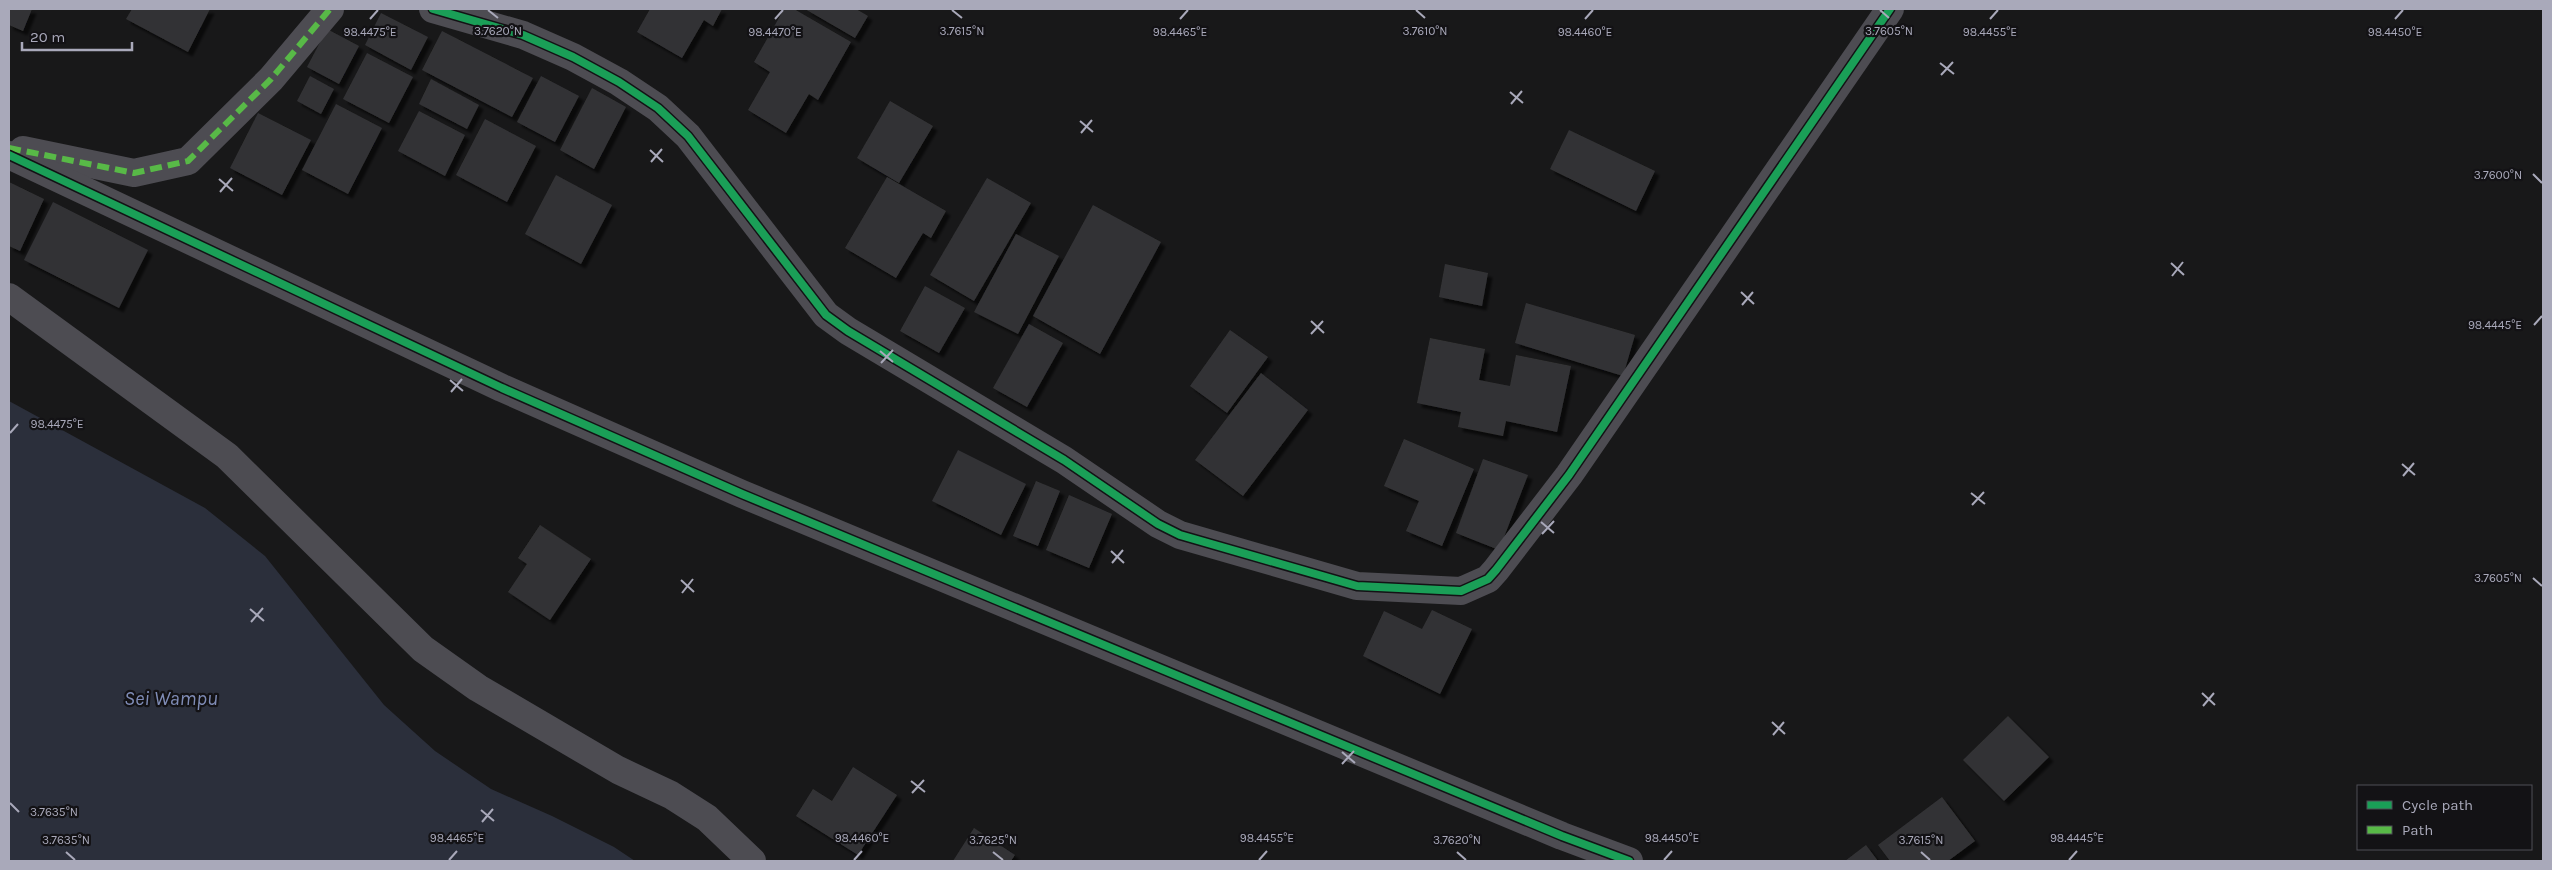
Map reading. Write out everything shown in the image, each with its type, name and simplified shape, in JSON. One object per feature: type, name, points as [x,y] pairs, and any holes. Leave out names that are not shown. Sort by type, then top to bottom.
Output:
[{"type":"street","points":[[9,148],[134,173],[188,161],[271,79],[330,9]]},
{"type":"street","points":[[434,9],[522,35],[574,57],[619,82],[658,108],[688,136],[826,315],[848,331],[1064,460],[1158,524],[1180,535],[1201,542],[1357,586],[1461,591],[1488,579],[1570,475],[1890,9]]},
{"type":"street","points":[[9,155],[502,388],[734,490],[1544,828],[1628,861]]},
{"type":"street","points":[[9,297],[228,456],[422,649],[478,688],[618,770],[671,795],[707,818],[752,861]]},
{"type":"water","name":"Sei Wampu","points":[[9,401],[205,508],[265,556],[384,705],[435,751],[491,789],[552,816],[614,847],[635,861],[9,861]]},
{"type":"building","points":[[9,9],[32,9],[23,31],[9,25]]},
{"type":"building","points":[[132,9],[210,9],[188,52],[126,19]]},
{"type":"building","points":[[650,9],[722,9],[713,26],[704,20],[682,58],[637,32]]},
{"type":"building","points":[[784,9],[794,9],[851,42],[818,100],[809,94],[786,133],[748,110],[770,72],[754,62]]},
{"type":"building","points":[[805,9],[856,9],[868,16],[855,38]]},
{"type":"building","points":[[381,13],[428,37],[411,70],[365,45]]},
{"type":"building","points":[[327,29],[359,46],[339,84],[307,67]]},
{"type":"building","points":[[442,31],[533,78],[512,117],[422,70]]},
{"type":"building","points":[[367,53],[413,77],[389,123],[343,99]]},
{"type":"building","points":[[310,76],[334,89],[321,114],[297,101]]},
{"type":"building","points":[[541,76],[579,96],[555,142],[517,122]]},
{"type":"building","points":[[431,79],[479,105],[467,129],[419,104]]},
{"type":"building","points":[[592,88],[626,107],[594,169],[560,150]]},
{"type":"building","points":[[890,101],[933,126],[899,183],[857,158]]},
{"type":"building","points":[[336,104],[382,128],[348,194],[302,170]]},
{"type":"building","points":[[419,111],[465,135],[445,176],[398,151]]},
{"type":"building","points":[[258,113],[311,140],[282,195],[230,168]]},
{"type":"building","points":[[485,119],[536,146],[507,202],[456,175]]},
{"type":"building","points":[[1569,130],[1655,171],[1636,211],[1550,169]]},
{"type":"building","points":[[556,175],[612,205],[581,264],[525,234]]},
{"type":"building","points":[[887,177],[946,211],[931,238],[923,233],[896,278],[845,248]]},
{"type":"building","points":[[987,178],[1031,203],[974,301],[930,275]]},
{"type":"building","points":[[9,182],[44,199],[20,251],[9,246]]},
{"type":"building","points":[[53,202],[148,250],[119,308],[24,260]]},
{"type":"building","points":[[1093,205],[1161,242],[1100,354],[1033,316]]},
{"type":"building","points":[[1016,234],[1059,256],[1018,334],[974,312]]},
{"type":"building","points":[[1445,264],[1488,273],[1482,306],[1439,297]]},
{"type":"building","points":[[925,286],[965,308],[939,353],[900,331]]},
{"type":"building","points":[[1526,303],[1635,335],[1623,376],[1515,343]]},
{"type":"building","points":[[1029,324],[1063,343],[1027,407],[993,388]]},
{"type":"building","points":[[1230,330],[1268,357],[1227,413],[1190,386]]},
{"type":"building","points":[[1430,338],[1485,349],[1479,380],[1510,386],[1516,355],[1571,366],[1557,432],[1506,421],[1503,436],[1458,427],[1461,412],[1417,403]]},
{"type":"building","points":[[1261,373],[1308,410],[1243,496],[1195,460]]},
{"type":"building","points":[[1404,439],[1474,469],[1442,546],[1406,531],[1419,501],[1384,486]]},
{"type":"building","points":[[958,450],[1026,484],[1001,535],[932,501]]},
{"type":"building","points":[[1483,459],[1528,475],[1499,550],[1456,533]]},
{"type":"building","points":[[1036,481],[1060,491],[1038,546],[1013,536]]},
{"type":"building","points":[[1069,495],[1112,514],[1089,568],[1046,550]]},
{"type":"building","points":[[540,525],[591,559],[550,620],[508,592],[527,564],[518,558]]},
{"type":"building","points":[[1432,610],[1472,629],[1440,694],[1363,656],[1384,611],[1422,629]]},
{"type":"building","points":[[2008,716],[2049,757],[2004,801],[1963,760]]},
{"type":"building","points":[[853,767],[897,795],[858,855],[796,816],[813,789],[832,801]]},
{"type":"building","points":[[1942,797],[1975,841],[1948,861],[1890,861],[1878,845]]},
{"type":"building","points":[[974,828],[1015,855],[1011,861],[953,861]]},
{"type":"building","points":[[1866,845],[1878,861],[1845,861]]},
{"type":"marked path","points":[[9,148],[134,173],[188,161],[271,79],[330,9]]},
{"type":"cycle path","points":[[433,9],[523,35],[573,57],[619,82],[658,108],[688,136],[826,315],[848,331],[1064,460],[1158,524],[1180,535],[1357,586],[1461,591],[1488,579],[1569,475],[1890,9]]},
{"type":"cycle path","points":[[9,155],[502,388],[742,494],[1562,836],[1629,861]]}]
